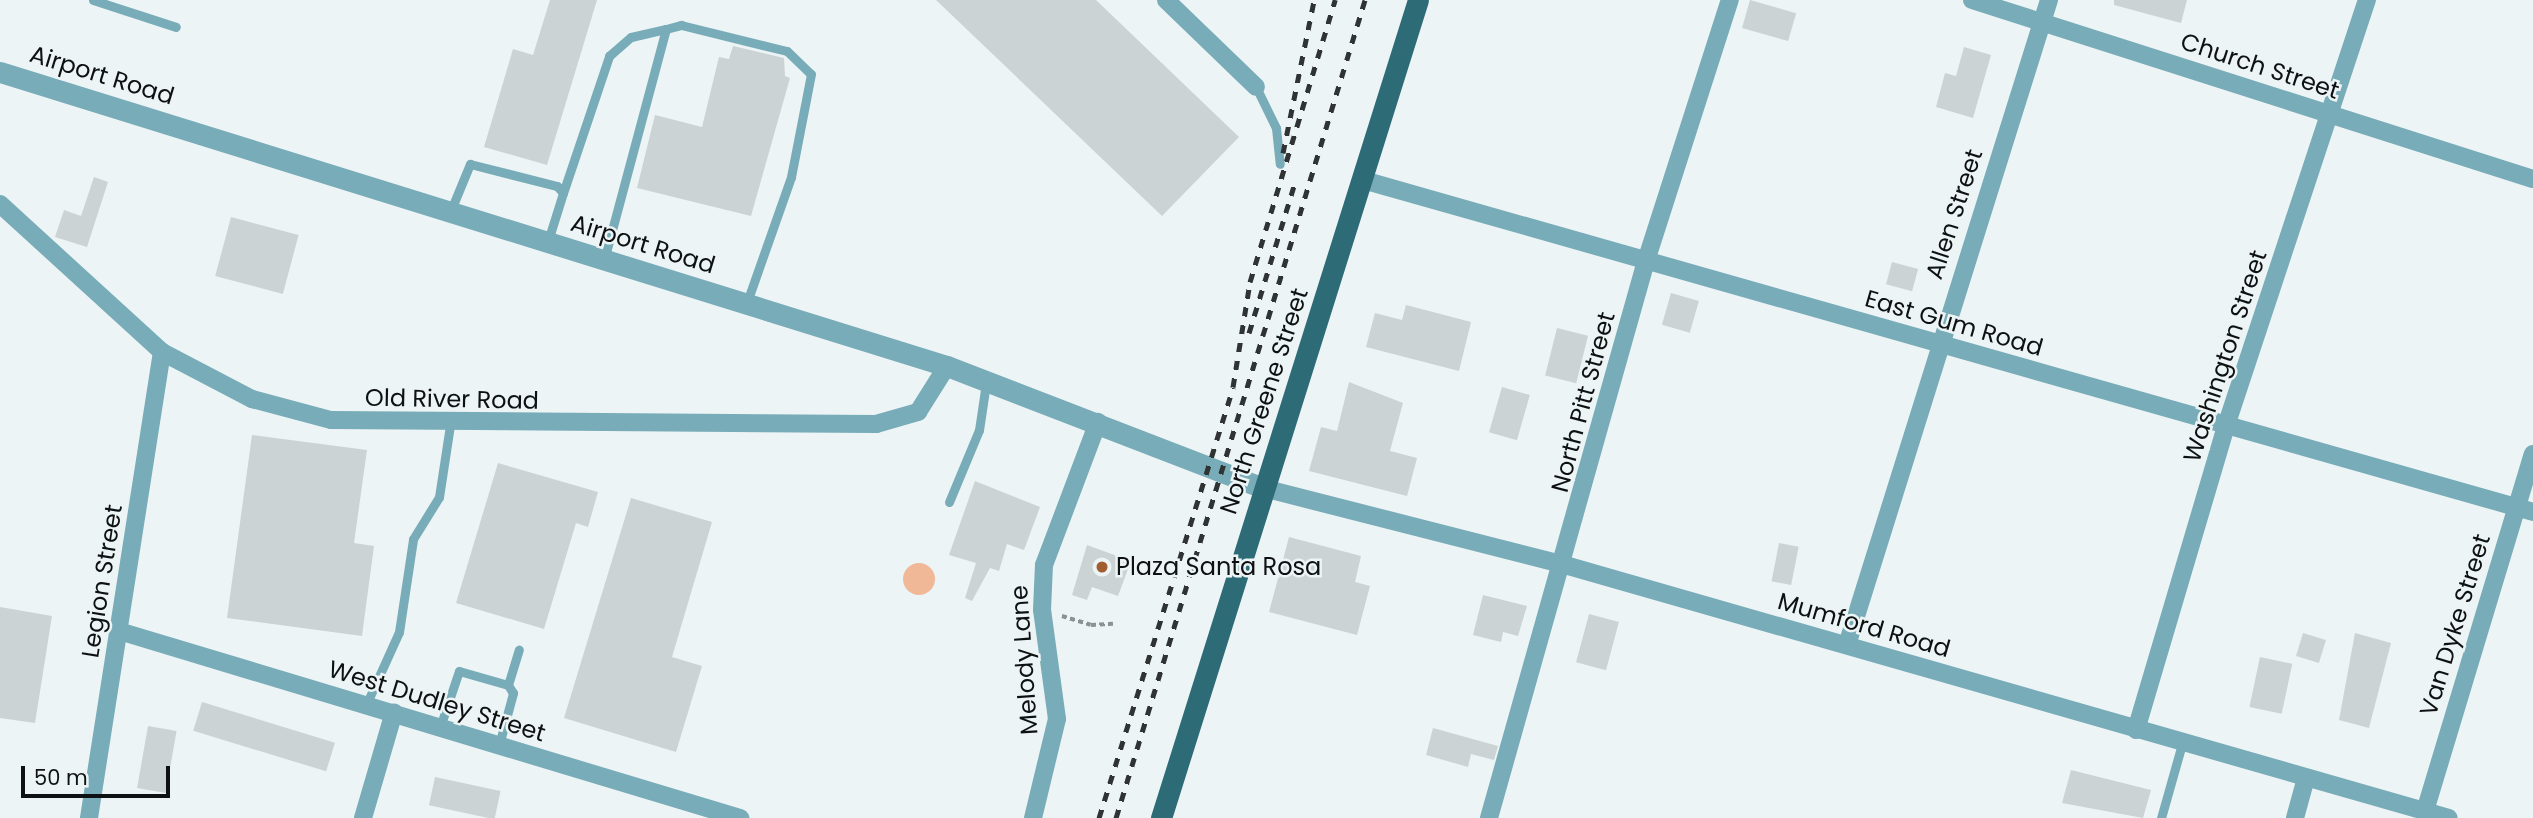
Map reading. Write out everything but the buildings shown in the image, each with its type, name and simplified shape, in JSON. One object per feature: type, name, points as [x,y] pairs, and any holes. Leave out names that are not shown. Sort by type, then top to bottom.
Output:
[{"type":"main road","name":"North Greene Street","points":[[1160,818],[1418,0]]},
{"type":"street","points":[[1166,0],[1256,87]]},
{"type":"street","name":"North Pitt Street","points":[[1489,818],[1565,565],[1646,261],[1730,0]]},
{"type":"street","name":"Church Street","points":[[1972,0],[2533,179]]},
{"type":"street","name":"Allen Street","points":[[1847,645],[1937,343],[2049,0]]},
{"type":"street","name":"Washington Street","points":[[2136,730],[2226,426],[2367,0]]},
{"type":"street","name":"Airport Road","points":[[0,72],[947,366],[1098,422],[1263,488]]},
{"type":"street","name":"East Gum Road","points":[[1363,180],[2524,509]]},
{"type":"street","name":"Old River Road","points":[[0,204],[162,352],[222,386],[287,411],[383,425],[901,421],[918,412],[947,366]]},
{"type":"street","name":"Legion Street","points":[[89,818],[162,352]]},
{"type":"street","name":"Melody Lane","points":[[1033,818],[1057,719],[1041,594],[1044,565],[1098,422]]},
{"type":"street","name":"Van Dyke Street","points":[[2425,811],[2524,509],[2533,454]]},
{"type":"street","name":"Mumford Road","points":[[1263,488],[1565,565],[2182,744],[2449,818]]},
{"type":"street","name":"West Dudley Street","points":[[119,631],[394,712],[698,812],[740,818]]},
{"type":"street","points":[[363,818],[394,712]]},
{"type":"street","points":[[2295,818],[2306,778]]},
{"type":"lane","points":[[93,0],[176,26]]},
{"type":"lane","points":[[548,243],[609,56],[631,37],[681,25],[787,51],[811,74],[791,177],[747,302]]},
{"type":"lane","points":[[604,260],[666,29]]},
{"type":"lane","points":[[1256,87],[1276,128],[1280,164]]},
{"type":"lane","points":[[451,210],[470,164],[557,186],[563,193]]},
{"type":"lane","points":[[949,502],[979,430],[987,381]]},
{"type":"lane","points":[[366,705],[399,632],[414,539],[439,497],[450,425]]},
{"type":"lane","points":[[508,685],[519,650]]},
{"type":"lane","points":[[440,727],[459,671],[508,685],[513,693],[499,745]]},
{"type":"lane","points":[[2161,818],[2182,744]]},
{"type":"path","points":[[1041,594],[1069,620],[1113,624]]},
{"type":"shaded area","points":[[919,563],[930,568],[935,579],[930,590],[919,595],[908,590],[903,579],[908,568]]},
{"type":"railway","points":[[1283,153],[1314,0]]},
{"type":"railway","points":[[1099,818],[1233,387],[1250,282],[1335,0]]},
{"type":"railway","points":[[1116,818],[1365,0]]},
{"type":"railway","points":[[1249,333],[1294,186]]},
{"type":"place","name":"Plaza Santa Rosa","points":[[1102,567]]}]
